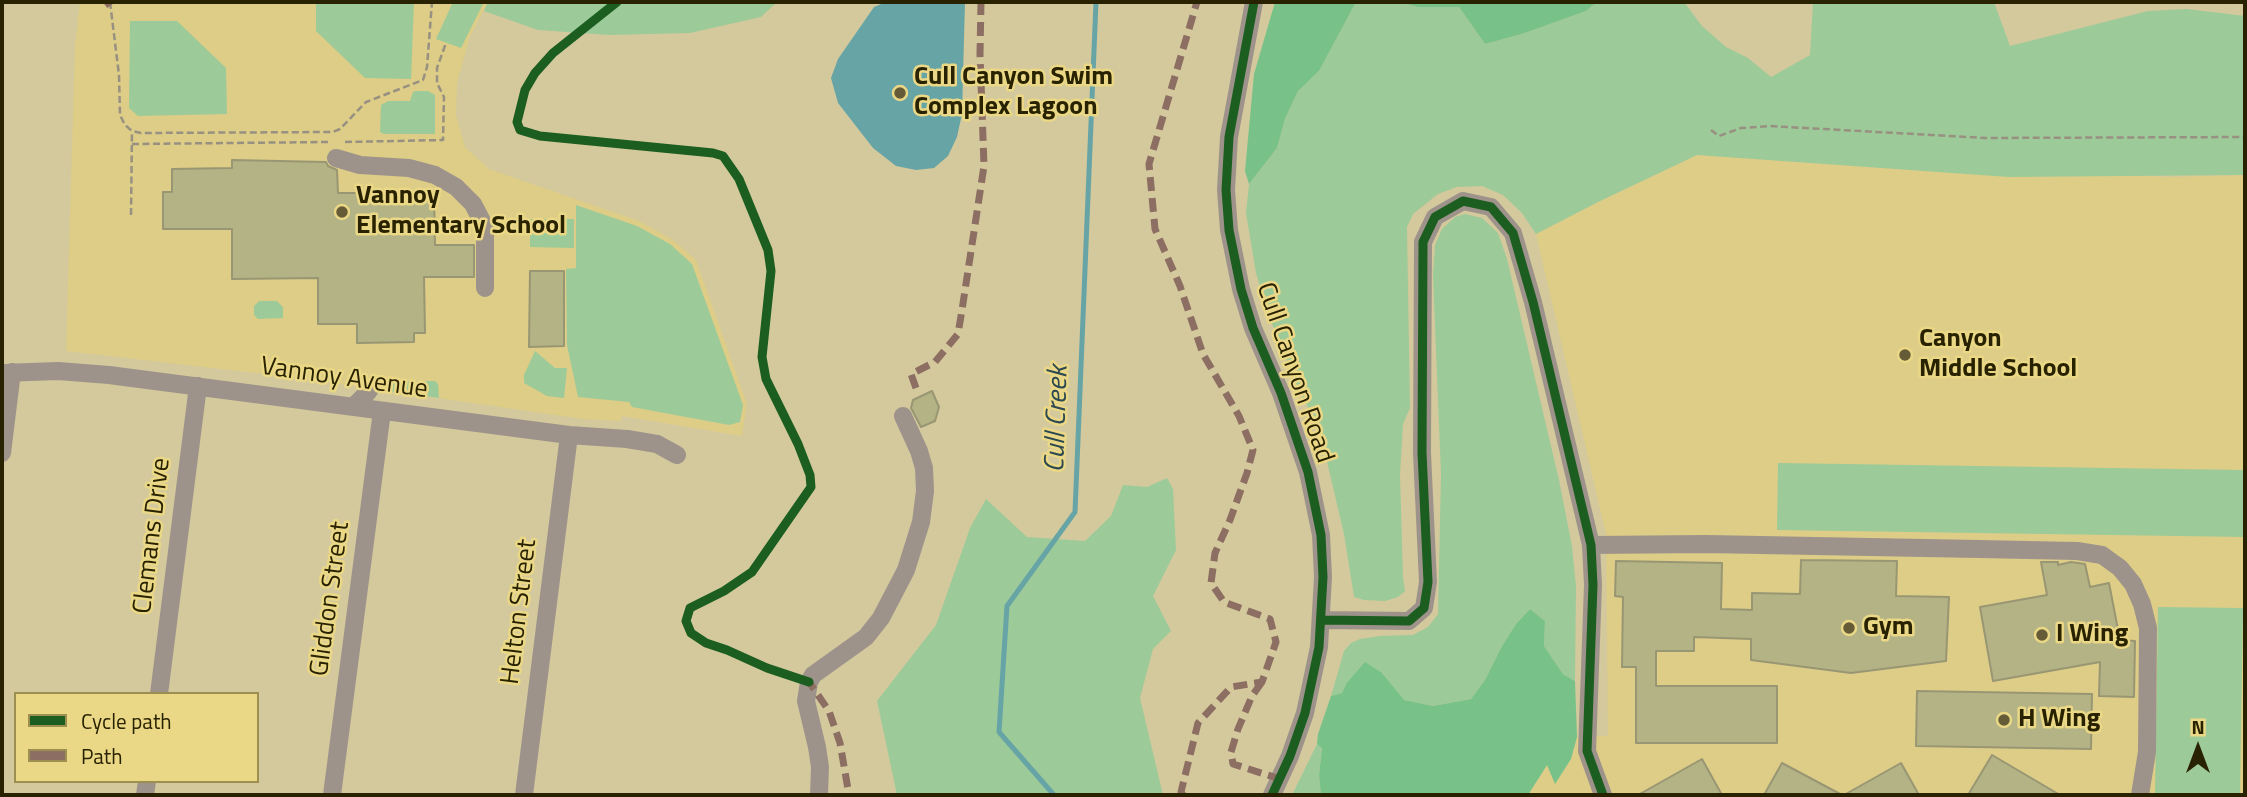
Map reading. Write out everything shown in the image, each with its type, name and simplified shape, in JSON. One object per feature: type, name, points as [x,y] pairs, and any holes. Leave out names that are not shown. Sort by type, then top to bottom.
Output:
[{"type":"street","name":"Cull Canyon Road","points":[[1254,2],[1229,137],[1226,190],[1229,230],[1241,289],[1253,328],[1298,441],[1315,501],[1321,535],[1321,620],[1316,660],[1305,713],[1290,756],[1272,795]]},
{"type":"street","points":[[336,158],[360,165],[409,168],[435,174],[456,187],[473,204],[485,227],[485,288]]},
{"type":"street","points":[[1321,620],[1409,621],[1424,608],[1428,582],[1422,453],[1423,242],[1434,217],[1464,201],[1491,208],[1513,233],[1533,302],[1591,545],[1593,585],[1587,751],[1603,795]]},
{"type":"street","name":"Vannoy Avenue","points":[[7,373],[77,371],[382,411],[448,411],[569,435],[657,444],[677,454]]},
{"type":"street","points":[[2,453],[7,373]]},
{"type":"street","name":"Clemans Drive","points":[[159,692],[198,386]]},
{"type":"street","points":[[354,407],[369,391]]},
{"type":"street","name":"Gliddon Street","points":[[332,795],[382,411]]},
{"type":"street","points":[[819,795],[820,767],[806,701],[809,682],[813,675],[866,637],[881,618],[906,570],[921,522],[925,491],[923,468],[919,451],[903,416]]},
{"type":"street","name":"Helton Street","points":[[524,795],[569,435]]},
{"type":"street","points":[[1591,545],[1979,548],[2077,551],[2102,555],[2120,568],[2133,584],[2148,628],[2147,752],[2140,795]]},
{"type":"path","points":[[110,2],[111,26],[120,75],[119,109],[125,125],[132,131],[141,133],[333,132],[348,123],[366,102],[423,80],[427,66],[432,2]]},
{"type":"path","points":[[132,144],[440,141],[444,131],[444,97],[437,83],[437,68],[446,43]]},
{"type":"path","points":[[1711,130],[1719,136],[1741,128],[1769,126],[1986,138],[2245,137]]},
{"type":"path","points":[[131,215],[132,131]]},
{"type":"shaded area","name":"Vannoy Elementary School","points":[[80,2],[488,2],[470,36],[457,83],[456,115],[465,147],[489,169],[639,221],[673,240],[696,260],[747,404],[742,436],[622,416],[621,421],[583,419],[298,378],[66,351],[75,45]]},
{"type":"shaded area","name":"Canyon Middle School","points":[[1697,155],[2170,177],[2245,175],[2245,795],[1528,795],[1548,764],[1556,783],[1571,759],[1577,737],[1608,736],[1606,534],[1536,234]]},
{"type":"green space","points":[[316,2],[414,2],[411,79],[365,78],[316,31]]},
{"type":"green space","points":[[453,2],[484,2],[461,48],[436,39]]},
{"type":"green space","points":[[488,2],[777,2],[761,17],[690,33],[610,35],[538,30],[484,11]]},
{"type":"green space","points":[[1275,2],[1356,2],[1319,71],[1298,91],[1285,119],[1277,148],[1249,184],[1245,171],[1254,74]]},
{"type":"green space","points":[[1356,2],[1459,7],[1485,44],[1586,11],[1597,2],[1684,2],[1702,26],[1726,47],[1748,58],[1771,77],[1810,55],[1813,2],[1994,2],[2010,46],[2148,11],[2187,9],[2245,16],[2245,175],[2009,177],[1697,155],[1536,234],[1522,213],[1503,195],[1482,186],[1457,187],[1438,194],[1413,214],[1407,227],[1410,408],[1403,424],[1400,474],[1405,591],[1398,597],[1385,601],[1364,600],[1354,597],[1344,534],[1320,432],[1294,379],[1269,316],[1256,273],[1246,213],[1249,184],[1277,148],[1285,119],[1298,91],[1319,71]]},
{"type":"green space","points":[[1399,2],[1597,2],[1586,11],[1485,44],[1459,7],[1418,7]]},
{"type":"green space","points":[[130,21],[177,21],[226,68],[227,114],[138,116],[129,108]]},
{"type":"green space","points":[[416,91],[428,91],[435,95],[435,134],[380,132],[381,105],[388,101],[410,101]]},
{"type":"green space","points":[[576,205],[637,226],[670,244],[692,264],[743,405],[740,422],[729,425],[632,407],[629,402],[578,397],[567,345],[566,269],[576,268]]},
{"type":"green space","points":[[1465,214],[1482,218],[1498,233],[1507,259],[1572,546],[1576,586],[1575,681],[1563,674],[1544,646],[1545,621],[1530,609],[1516,624],[1485,680],[1471,699],[1433,706],[1403,700],[1382,673],[1346,684],[1342,693],[1331,696],[1344,651],[1351,643],[1380,636],[1413,635],[1428,627],[1438,614],[1441,474],[1433,276],[1435,245],[1442,229],[1455,217]]},
{"type":"green space","points":[[530,219],[574,219],[574,248],[530,247]]},
{"type":"green space","points":[[259,301],[277,301],[283,307],[283,318],[258,319],[254,315],[254,306]]},
{"type":"green space","points":[[535,351],[555,368],[567,368],[564,398],[547,396],[524,383],[524,375]]},
{"type":"green space","points":[[435,381],[438,384],[439,398],[378,390],[385,382]]},
{"type":"green space","points":[[1778,463],[2245,470],[2245,537],[1777,530]]},
{"type":"green space","points":[[1167,478],[1173,489],[1176,550],[1153,596],[1171,631],[1153,649],[1140,698],[1163,795],[897,795],[877,701],[936,625],[970,528],[986,499],[1027,537],[1085,541],[1111,516],[1123,485],[1147,487]]},
{"type":"green space","points":[[2158,607],[2243,608],[2240,795],[2155,795]]},
{"type":"green space","points":[[1530,609],[1545,621],[1544,646],[1563,674],[1575,681],[1577,737],[1571,759],[1555,784],[1547,765],[1528,795],[1321,795],[1319,775],[1322,748],[1317,744],[1318,734],[1331,696],[1342,693],[1346,684],[1365,662],[1382,673],[1404,700],[1433,706],[1471,699],[1485,680],[1516,624]]},
{"type":"green space","points":[[1317,744],[1322,747],[1319,775],[1321,795],[1292,795]]},
{"type":"water","name":"Cull Canyon Swim Complex Lagoon","points":[[886,2],[965,2],[962,114],[957,137],[948,156],[934,168],[916,170],[896,166],[873,148],[838,103],[831,78],[838,59],[874,7]]},
{"type":"building","points":[[232,160],[326,162],[337,170],[338,193],[434,193],[435,245],[474,245],[474,277],[424,277],[425,333],[414,333],[414,342],[357,343],[357,324],[318,324],[318,278],[232,279],[232,229],[163,229],[163,192],[172,192],[172,169],[232,168]]},
{"type":"building","points":[[530,271],[564,271],[564,346],[529,347]]},
{"type":"building","points":[[932,391],[939,407],[935,421],[921,427],[911,408],[913,400]]},
{"type":"building","points":[[1801,560],[1897,561],[1896,596],[1949,597],[1946,661],[1851,673],[1751,660],[1751,639],[1694,637],[1694,651],[1656,651],[1656,686],[1777,686],[1777,743],[1636,743],[1636,667],[1622,667],[1623,597],[1615,596],[1616,561],[1722,563],[1721,609],[1752,610],[1752,593],[1800,594]]},
{"type":"building","name":"I Wing","points":[[2041,562],[2058,562],[2058,565],[2071,562],[2085,564],[2090,587],[2109,583],[2120,640],[2135,641],[2134,697],[2099,696],[2100,662],[1993,681],[1980,607],[2047,595]]},
{"type":"building","name":"H Wing","points":[[1917,691],[2092,694],[2091,749],[1916,746]]},
{"type":"building","points":[[1992,755],[2060,795],[1968,795]]},
{"type":"building","points":[[1702,759],[1722,795],[1638,795]]},
{"type":"building","points":[[1782,763],[1842,795],[1764,795]]},
{"type":"building","points":[[1901,763],[1919,795],[1844,795]]},
{"type":"waterway","name":"Cull Creek","points":[[1054,795],[999,732],[1007,606],[1075,512],[1096,2]]},
{"type":"marked path","points":[[107,2],[110,6]]},
{"type":"marked path","points":[[916,388],[911,374],[935,362],[958,334],[984,166],[981,2]]},
{"type":"marked path","points":[[1183,795],[1181,792],[1198,723],[1231,687],[1262,682],[1276,642],[1270,619],[1224,602],[1211,583],[1215,553],[1230,520],[1253,450],[1239,416],[1203,354],[1180,286],[1155,229],[1149,164],[1197,2]]},
{"type":"marked path","points":[[804,681],[809,682],[829,711],[840,743],[849,795]]},
{"type":"marked path","points":[[1262,682],[1252,696],[1238,729],[1231,752],[1233,764],[1280,779]]},
{"type":"cycle path","points":[[617,2],[553,53],[535,73],[525,90],[517,122],[520,130],[540,136],[713,153],[723,156],[739,179],[768,250],[771,271],[762,357],[766,379],[798,444],[810,475],[811,487],[752,572],[724,591],[690,608],[686,621],[691,633],[706,643],[809,682]]},
{"type":"cycle path","points":[[1254,2],[1229,137],[1226,190],[1229,230],[1241,289],[1253,328],[1281,393],[1308,472],[1321,535],[1323,577],[1319,647],[1305,713],[1290,756],[1272,795]]},
{"type":"cycle path","points":[[1321,620],[1409,621],[1424,608],[1428,582],[1422,453],[1423,242],[1435,217],[1463,201],[1491,207],[1513,233],[1533,302],[1591,545],[1593,585],[1587,751],[1603,795]]},
{"type":"place","name":"Cull Canyon Swim Complex Lagoon","points":[[900,93]]},
{"type":"place","name":"Vannoy Elementary School","points":[[342,212]]},
{"type":"place","name":"Canyon Middle School","points":[[1905,355]]},
{"type":"place","name":"Gym","points":[[1849,628]]},
{"type":"place","name":"I Wing","points":[[2042,635]]},
{"type":"place","name":"H Wing","points":[[2004,720]]}]
